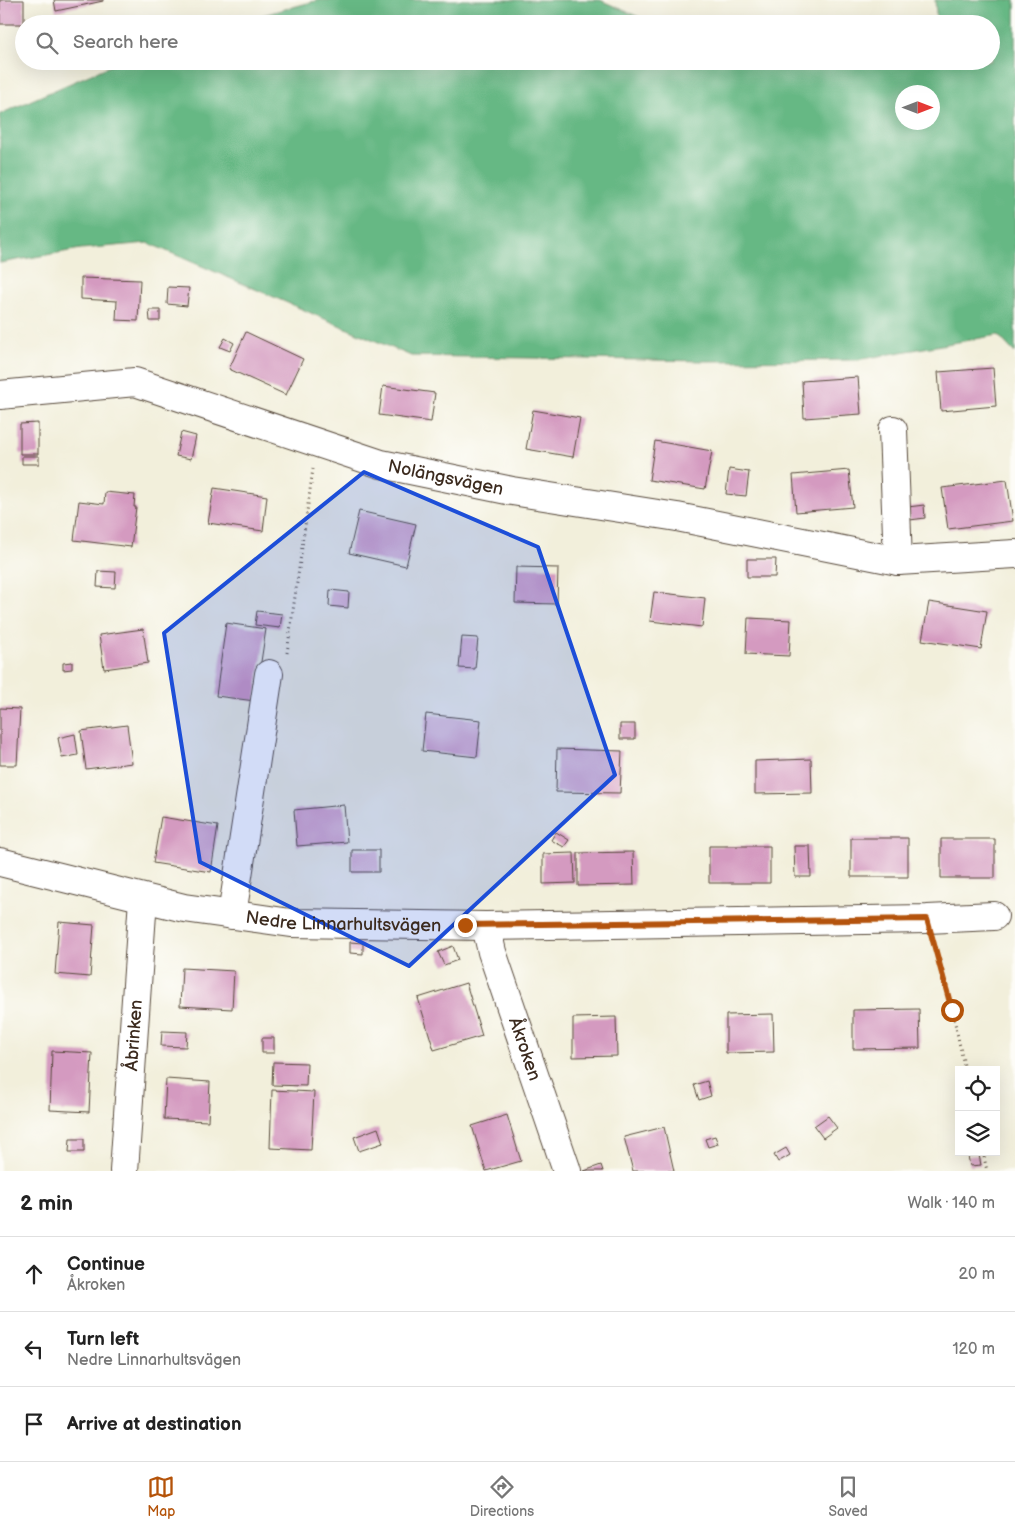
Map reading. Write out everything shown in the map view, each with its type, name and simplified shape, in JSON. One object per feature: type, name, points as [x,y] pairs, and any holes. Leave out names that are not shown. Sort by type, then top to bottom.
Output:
[{"type":"street","name":"Nolängsvägen","points":[[0,396],[135,382],[381,464],[512,491],[677,517],[898,561],[1015,554]]},
{"type":"street","points":[[893,430],[898,561]]},
{"type":"street","name":"Nedre Linnarhultsvägen","points":[[232,915],[269,674]]},
{"type":"street","name":"Nedre Linnarhultsvägen","points":[[0,862],[184,908],[291,922],[486,926],[927,919],[994,916]]},
{"type":"street","name":"Åbrinken","points":[[124,1171],[143,899]]},
{"type":"street","name":"Åkroken","points":[[486,926],[567,1171]]},
{"type":"path","points":[[927,919],[952,1010],[964,1066]]},
{"type":"path","points":[[984,1156],[987,1171]]},
{"type":"highlighted area","points":[[364,472],[538,547],[615,775],[409,966],[200,862],[164,633]]},
{"type":"green space","points":[[319,0],[600,0],[634,15],[263,15]]},
{"type":"green space","points":[[935,0],[1015,0],[1015,353],[998,335],[856,360],[705,361],[411,356],[148,243],[81,249],[0,263],[0,114],[100,70],[1000,70],[1000,15],[936,15]]},
{"type":"building","points":[[0,0],[24,0],[24,15],[15,15],[15,24],[0,24]]},
{"type":"building","points":[[54,0],[103,0],[103,1],[56,11]]},
{"type":"building","points":[[81,278],[140,280],[138,321],[116,320],[117,301],[81,299]]},
{"type":"building","points":[[168,287],[189,288],[187,306],[167,304]]},
{"type":"building","points":[[149,310],[160,310],[160,321],[150,321]]},
{"type":"building","points":[[246,332],[303,359],[286,395],[229,369]]},
{"type":"building","points":[[225,338],[234,343],[230,351],[220,347]]},
{"type":"building","points":[[993,368],[996,406],[941,411],[938,372]]},
{"type":"building","points":[[858,377],[861,414],[804,418],[802,381]]},
{"type":"building","points":[[383,386],[435,393],[431,422],[379,415]]},
{"type":"building","points":[[533,410],[580,418],[573,457],[526,449]]},
{"type":"building","points":[[38,423],[38,454],[20,454],[20,424]]},
{"type":"building","points":[[181,432],[196,436],[191,459],[176,456]]},
{"type":"building","points":[[655,441],[712,451],[705,489],[649,480]]},
{"type":"building","points":[[22,456],[39,456],[39,464],[22,464]]},
{"type":"building","points":[[729,469],[749,472],[746,496],[726,494]]},
{"type":"building","points":[[849,470],[853,507],[796,512],[793,475]]},
{"type":"building","points":[[1007,480],[1013,521],[948,529],[942,488]]},
{"type":"building","points":[[214,488],[267,496],[263,531],[208,523]]},
{"type":"building","points":[[105,492],[135,495],[134,507],[136,507],[131,547],[74,540],[79,501],[104,504]]},
{"type":"building","points":[[924,505],[925,518],[910,520],[908,507]]},
{"type":"building","points":[[359,511],[416,524],[406,566],[349,553]]},
{"type":"building","points":[[747,559],[776,559],[775,577],[747,577]]},
{"type":"building","points":[[516,567],[558,568],[557,604],[515,603]]},
{"type":"building","points":[[98,571],[116,572],[115,588],[97,587]]},
{"type":"building","points":[[330,590],[349,592],[348,608],[329,606]]},
{"type":"building","points":[[654,592],[705,598],[702,627],[650,621]]},
{"type":"building","points":[[929,602],[987,611],[981,649],[922,640]]},
{"type":"building","points":[[257,611],[282,614],[280,628],[255,625]]},
{"type":"building","points":[[748,618],[791,620],[789,656],[746,654]]},
{"type":"building","points":[[226,623],[266,629],[255,701],[216,696]]},
{"type":"building","points":[[143,629],[148,663],[104,669],[99,635]]},
{"type":"building","points":[[462,637],[478,638],[475,669],[459,668]]},
{"type":"building","points":[[72,662],[72,669],[63,670],[63,663]]},
{"type":"building","points":[[0,708],[20,709],[17,765],[0,765]]},
{"type":"building","points":[[426,714],[481,720],[477,757],[422,751]]},
{"type":"building","points":[[620,724],[635,724],[635,739],[620,739]]},
{"type":"building","points":[[127,725],[132,763],[86,769],[81,731]]},
{"type":"building","points":[[75,734],[78,755],[62,758],[58,738]]},
{"type":"building","points":[[557,749],[622,751],[620,793],[556,792]]},
{"type":"building","points":[[811,759],[812,793],[755,794],[755,761]]},
{"type":"building","points":[[344,805],[347,842],[297,846],[294,810]]},
{"type":"building","points":[[161,817],[218,826],[211,872],[153,863]]},
{"type":"building","points":[[556,832],[569,840],[564,847],[551,840]]},
{"type":"building","points":[[851,838],[908,838],[908,877],[851,877]]},
{"type":"building","points":[[941,839],[995,839],[995,878],[941,878]]},
{"type":"building","points":[[709,846],[770,846],[770,883],[709,883]]},
{"type":"building","points":[[794,846],[810,846],[811,877],[795,877]]},
{"type":"building","points":[[352,850],[379,850],[379,872],[352,872]]},
{"type":"building","points":[[633,852],[634,885],[578,886],[578,853]]},
{"type":"building","points":[[574,853],[575,883],[543,884],[543,854]]},
{"type":"building","points":[[59,922],[94,925],[90,977],[55,974]]},
{"type":"building","points":[[350,942],[363,943],[363,954],[350,953]]},
{"type":"building","points":[[453,946],[458,960],[444,965],[438,952]]},
{"type":"building","points":[[182,968],[234,971],[232,1009],[180,1006]]},
{"type":"building","points":[[466,983],[482,1036],[434,1050],[418,998]]},
{"type":"building","points":[[919,1009],[920,1048],[853,1049],[853,1010]]},
{"type":"building","points":[[773,1014],[774,1052],[726,1053],[726,1015]]},
{"type":"building","points":[[616,1017],[617,1056],[573,1057],[573,1018]]},
{"type":"building","points":[[162,1031],[187,1032],[186,1047],[161,1046]]},
{"type":"building","points":[[262,1038],[274,1038],[274,1053],[262,1053]]},
{"type":"building","points":[[52,1051],[92,1053],[89,1112],[50,1110]]},
{"type":"building","points":[[273,1062],[307,1063],[306,1086],[272,1085]]},
{"type":"building","points":[[166,1079],[210,1082],[208,1121],[164,1119]]},
{"type":"building","points":[[707,1081],[711,1096],[699,1100],[694,1085]]},
{"type":"building","points":[[272,1090],[314,1092],[311,1150],[270,1148]]},
{"type":"building","points":[[507,1115],[521,1161],[486,1171],[472,1126]]},
{"type":"building","points":[[828,1116],[837,1128],[823,1138],[814,1126]]},
{"type":"building","points":[[664,1127],[674,1171],[633,1171],[624,1137]]},
{"type":"building","points":[[378,1128],[383,1143],[359,1151],[354,1137]]},
{"type":"building","points":[[715,1136],[718,1144],[708,1147],[705,1139]]},
{"type":"building","points":[[70,1139],[84,1139],[84,1152],[69,1152]]},
{"type":"building","points":[[786,1148],[790,1155],[778,1162],[774,1155]]},
{"type":"building","points":[[968,1156],[979,1156],[981,1165],[970,1166]]},
{"type":"building","points":[[601,1165],[603,1171],[584,1171]]},
{"type":"route","points":[[465,925],[927,919],[952,1010]]}]
